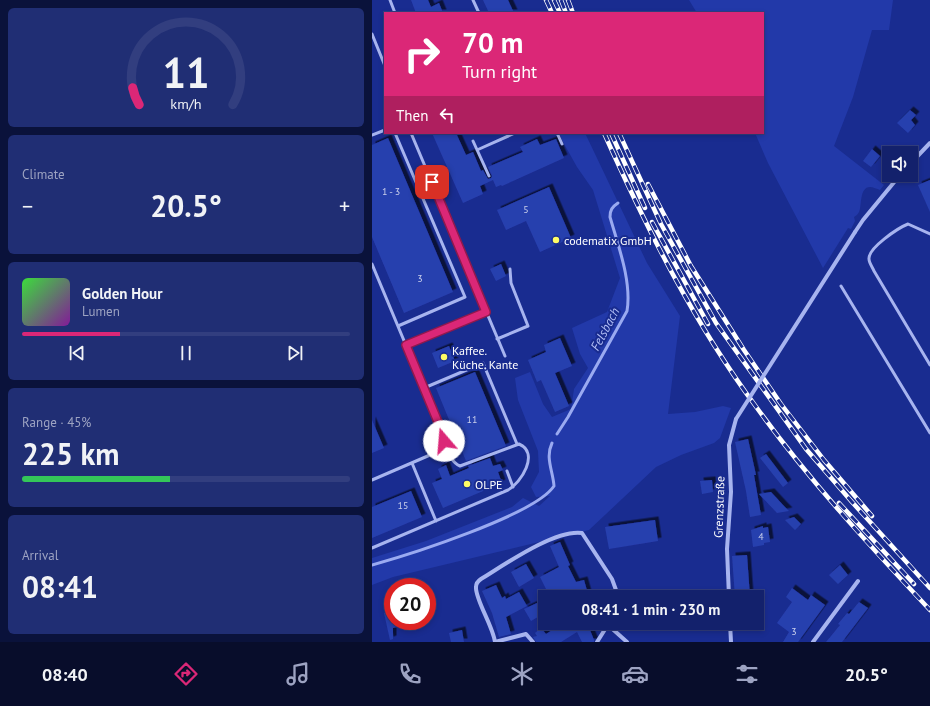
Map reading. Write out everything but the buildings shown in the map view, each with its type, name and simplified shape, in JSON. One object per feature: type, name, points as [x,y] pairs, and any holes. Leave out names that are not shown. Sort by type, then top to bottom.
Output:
[{"type":"street","points":[[918,156],[930,143]]},
{"type":"street","name":"Grenzstraße","points":[[729,590],[727,549],[731,492],[729,445],[736,419],[863,220],[894,182]]},
{"type":"street","points":[[533,642],[526,634],[495,642],[492,629],[477,594],[476,588],[478,581],[518,556],[547,541],[570,534],[582,533],[612,579],[616,590]]},
{"type":"street","points":[[813,642],[858,581]]},
{"type":"street","points":[[597,642],[605,630]]},
{"type":"street","points":[[615,630],[627,642]]},
{"type":"street","points":[[730,630],[731,642]]},
{"type":"lane","points":[[390,0],[395,12]]},
{"type":"lane","points":[[474,0],[479,12]]},
{"type":"lane","points":[[372,34],[384,64]]},
{"type":"lane","points":[[372,135],[384,130]]},
{"type":"lane","points":[[395,134],[465,297],[398,326]]},
{"type":"lane","points":[[411,134],[505,356]]},
{"type":"lane","points":[[477,150],[510,134]]},
{"type":"lane","points":[[557,134],[562,144]]},
{"type":"lane","points":[[473,141],[489,176]]},
{"type":"lane","points":[[930,234],[908,224],[898,228],[872,251],[869,259],[874,271],[930,366]]},
{"type":"lane","points":[[372,264],[443,434],[444,441],[455,464],[460,466],[517,444],[526,448],[529,455],[529,459],[523,474],[508,490],[372,548]]},
{"type":"lane","points":[[497,339],[528,326],[511,283],[510,269]]},
{"type":"lane","points":[[841,286],[930,434]]},
{"type":"lane","points":[[406,345],[486,312]]},
{"type":"lane","points":[[424,388],[483,363],[517,444]]},
{"type":"lane","points":[[372,480],[437,452],[443,447],[444,441]]},
{"type":"lane","points":[[412,463],[436,521]]},
{"type":"lane","points":[[507,471],[513,486]]},
{"type":"shaded area","points":[[689,0],[893,0],[889,30],[872,30],[853,97],[834,146],[884,185],[880,190],[870,187],[864,190],[860,209],[854,217],[855,221],[851,229],[848,228],[823,268],[768,163],[755,134],[764,134],[764,12],[696,12]]},
{"type":"shaded area","points":[[559,134],[585,134],[647,263],[680,316],[668,414],[695,412],[723,406],[731,408],[720,438],[714,443],[681,455],[656,467],[589,530],[390,578],[384,578],[384,580],[372,585],[372,558],[426,541],[512,507],[523,498],[539,506],[550,496],[536,497],[531,487],[539,472],[538,451],[518,400],[515,378],[530,372],[543,404],[552,417],[571,409],[574,389],[588,368],[580,354],[572,328],[607,312],[620,278],[593,190],[577,167]]},
{"type":"waterway","name":"Felsbach","points":[[557,434],[627,311],[628,288],[626,276],[610,217],[610,212],[618,203]]},
{"type":"waterway","name":"Felsbach","points":[[372,565],[413,553],[469,533],[523,509],[542,497],[554,486],[549,459],[552,443]]},
{"type":"railway","points":[[546,0],[552,12]]},
{"type":"railway","points":[[554,0],[560,12]]},
{"type":"railway","points":[[561,0],[566,12]]},
{"type":"railway","points":[[568,0],[573,12]]},
{"type":"railway","points":[[604,134],[637,205],[673,275],[692,309],[734,376],[797,461],[862,537],[930,610]]},
{"type":"railway","points":[[611,134],[645,208]]},
{"type":"railway","points":[[619,134],[661,224],[716,323],[806,449],[930,588]]},
{"type":"railway","points":[[648,184],[691,266],[744,350],[781,404],[824,460],[872,516]]},
{"type":"railway","points":[[652,222],[708,324]]},
{"type":"railway","points":[[839,503],[914,584]]},
{"type":"place","name":"codematix GmbH","points":[[556,240]]},
{"type":"place","name":"Kaffee. Küche. Kante","points":[[444,357]]},
{"type":"place","name":"OLPE","points":[[467,484]]},
{"type":"route","points":[[432,182],[486,312],[406,345],[443,434],[444,441]]}]
